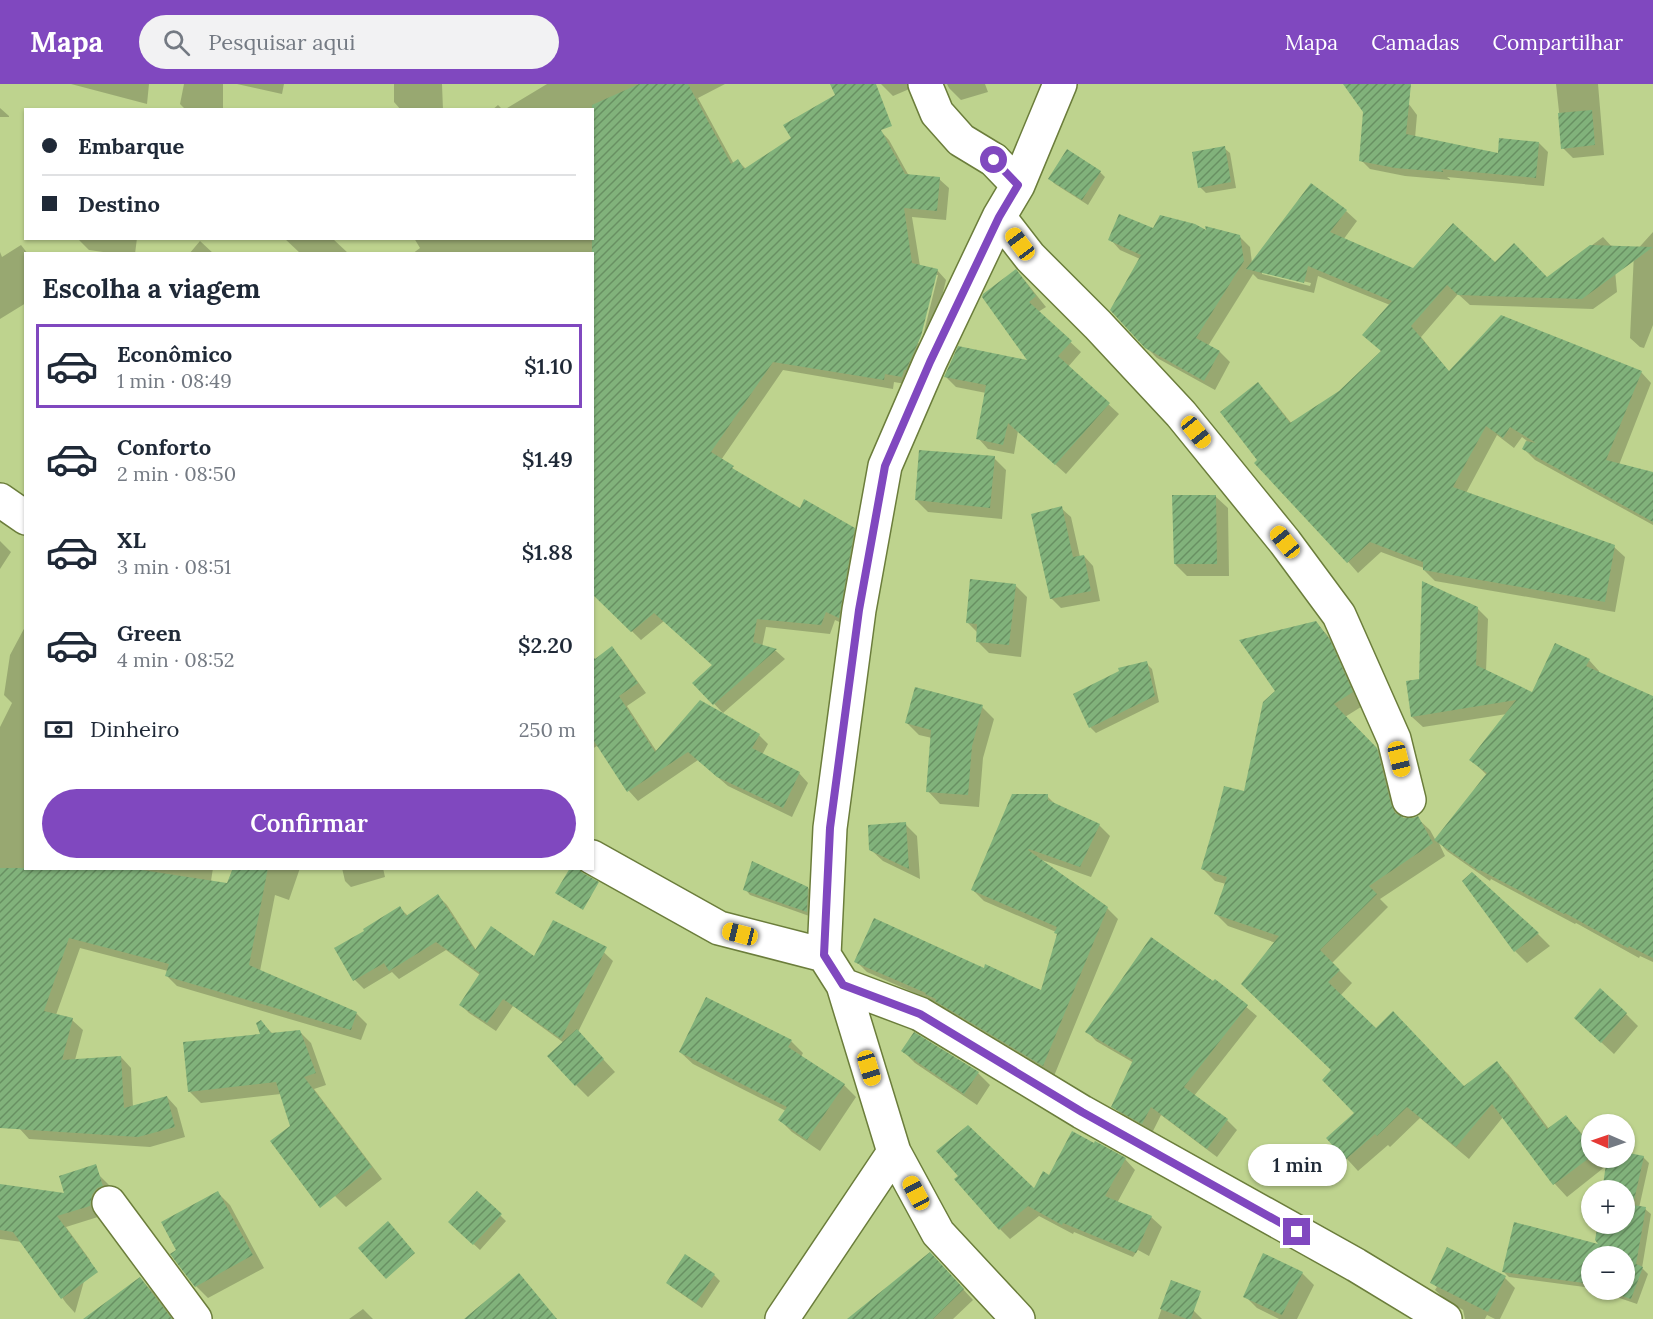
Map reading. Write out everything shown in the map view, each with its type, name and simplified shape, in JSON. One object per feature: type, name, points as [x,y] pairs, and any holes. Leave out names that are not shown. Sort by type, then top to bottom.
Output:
[{"type":"street","points":[[925,84],[937,113],[961,140],[994,160],[1018,185]]},
{"type":"street","points":[[1018,1319],[938,1233],[894,1152],[843,985],[824,955],[830,828],[859,610],[885,466],[930,362],[999,217],[1018,185],[1060,84]]},
{"type":"street","points":[[999,217],[1030,257],[1098,325],[1181,414],[1285,542],[1339,615],[1394,739],[1409,800]]},
{"type":"street","points":[[0,500],[24,517]]},
{"type":"street","points":[[594,858],[719,928],[824,955]]},
{"type":"street","points":[[843,985],[920,1014],[1082,1112],[1356,1265],[1444,1319]]},
{"type":"street","points":[[782,1319],[894,1152]]},
{"type":"street","points":[[109,1203],[195,1319]]},
{"type":"building","points":[[639,84],[688,84],[731,164],[738,159],[744,169],[791,138],[783,125],[835,95],[830,84],[876,84],[892,126],[881,130],[905,174],[940,177],[937,211],[904,208],[912,263],[938,269],[921,336],[902,377],[885,374],[884,380],[773,362],[711,452],[734,466],[732,468],[800,508],[804,499],[855,528],[839,618],[826,612],[821,625],[757,619],[753,642],[777,649],[713,705],[692,683],[712,665],[654,613],[631,632],[594,596],[594,252],[592,252],[592,240],[594,240],[594,108],[592,105]]},
{"type":"building","points":[[1343,84],[1411,84],[1406,134],[1498,153],[1499,138],[1539,142],[1536,178],[1441,169],[1444,172],[1395,168],[1359,161],[1363,112]]},
{"type":"building","points":[[1592,110],[1595,145],[1561,149],[1558,113]]},
{"type":"building","points":[[1225,146],[1231,182],[1198,188],[1192,152]]},
{"type":"building","points":[[1067,149],[1101,171],[1082,200],[1048,179]]},
{"type":"building","points":[[1311,183],[1347,210],[1330,232],[1413,268],[1453,223],[1495,262],[1514,243],[1547,277],[1590,245],[1653,247],[1582,299],[1458,295],[1447,285],[1411,326],[1449,371],[1501,315],[1642,371],[1606,460],[1653,472],[1653,522],[1522,449],[1526,441],[1536,443],[1510,427],[1503,438],[1486,426],[1453,487],[1615,545],[1605,602],[1423,570],[1423,562],[1370,542],[1347,563],[1254,463],[1257,460],[1220,412],[1258,382],[1290,423],[1339,391],[1381,351],[1362,335],[1392,301],[1308,266],[1304,283],[1246,269]]},
{"type":"building","points":[[1119,214],[1153,228],[1160,215],[1195,224],[1206,230],[1205,226],[1240,235],[1244,261],[1196,338],[1220,351],[1204,381],[1145,348],[1110,310],[1141,255],[1108,240]]},
{"type":"building","points":[[1016,269],[1036,296],[1029,302],[1072,341],[1058,356],[1110,403],[1055,465],[1008,423],[1003,445],[976,439],[986,385],[944,377],[958,346],[1027,360],[982,297]]},
{"type":"building","points":[[919,450],[995,456],[990,508],[915,500]]},
{"type":"building","points":[[1172,495],[1216,495],[1217,564],[1174,564]]},
{"type":"building","points":[[1062,506],[1073,557],[1084,555],[1091,591],[1050,599],[1031,514]]},
{"type":"building","points":[[970,579],[1016,584],[1009,645],[976,642],[977,624],[966,623]]},
{"type":"building","points":[[1422,581],[1478,607],[1476,665],[1532,692],[1555,643],[1590,659],[1586,666],[1653,696],[1653,958],[1629,946],[1628,948],[1565,913],[1479,871],[1434,840],[1487,773],[1469,760],[1516,700],[1411,717],[1406,681],[1419,679]]},
{"type":"building","points":[[1316,621],[1330,640],[1353,692],[1334,704],[1377,748],[1395,813],[1404,818],[1418,816],[1433,843],[1369,886],[1377,894],[1320,950],[1340,970],[1328,982],[1376,1028],[1393,1011],[1464,1086],[1497,1061],[1547,1129],[1566,1115],[1581,1134],[1581,1164],[1553,1185],[1492,1104],[1456,1147],[1407,1107],[1377,1136],[1375,1134],[1345,1160],[1326,1138],[1354,1113],[1322,1080],[1331,1070],[1241,984],[1279,936],[1214,914],[1227,877],[1201,869],[1224,786],[1244,791],[1263,702],[1275,691],[1239,640]]},
{"type":"building","points":[[612,646],[638,683],[619,696],[655,752],[700,700],[760,734],[752,748],[800,772],[783,808],[717,777],[688,752],[627,792],[594,741],[595,659]]},
{"type":"building","points":[[1147,661],[1155,696],[1089,728],[1073,694],[1119,671],[1118,668]]},
{"type":"building","points":[[915,687],[983,705],[972,746],[968,795],[926,792],[931,730],[905,723]]},
{"type":"building","points":[[1012,794],[1048,794],[1048,800],[1100,824],[1080,867],[1028,850],[1108,907],[1043,1066],[935,1001],[936,999],[926,993],[854,962],[874,918],[984,968],[985,964],[1041,990],[1057,927],[971,890]]},
{"type":"building","points":[[906,822],[909,869],[869,850],[868,825]]},
{"type":"building","points":[[752,861],[808,887],[807,912],[743,890]]},
{"type":"building","points":[[0,868],[142,870],[227,883],[232,870],[268,870],[249,965],[357,1012],[351,1030],[165,976],[169,964],[69,938],[44,1011],[73,1018],[62,1060],[121,1056],[124,1108],[167,1096],[175,1127],[138,1137],[0,1128]]},
{"type":"building","points":[[569,870],[580,870],[599,882],[583,910],[555,893]]},
{"type":"building","points":[[1472,872],[1539,933],[1514,952],[1462,881]]},
{"type":"building","points":[[438,894],[475,950],[491,926],[534,956],[553,920],[607,947],[561,1039],[503,999],[487,1023],[459,1005],[480,973],[436,942],[389,971],[384,963],[353,981],[334,948],[400,906],[406,916]]},
{"type":"building","points":[[1151,937],[1213,981],[1215,979],[1248,1005],[1184,1087],[1228,1119],[1207,1149],[1151,1107],[1142,1124],[1111,1107],[1133,1060],[1085,1032]]},
{"type":"building","points":[[1600,988],[1627,1013],[1601,1043],[1574,1018]]},
{"type":"building","points":[[706,997],[792,1040],[788,1047],[845,1084],[807,1140],[778,1120],[787,1107],[679,1052]]},
{"type":"building","points":[[261,1020],[271,1033],[300,1030],[316,1073],[304,1077],[372,1167],[320,1208],[270,1141],[290,1126],[276,1082],[188,1092],[183,1042],[260,1034],[256,1023]]},
{"type":"building","points":[[577,1029],[604,1059],[575,1086],[547,1056]]},
{"type":"building","points":[[914,1032],[979,1072],[964,1094],[901,1051]]},
{"type":"building","points":[[968,1125],[1034,1188],[1043,1171],[1049,1175],[1072,1131],[1126,1158],[1105,1196],[1152,1216],[1136,1253],[1063,1223],[1062,1225],[1028,1206],[999,1230],[954,1179],[958,1176],[936,1151]]},
{"type":"building","points":[[1635,1154],[1644,1156],[1635,1196],[1635,1180],[1604,1180],[1605,1168],[1635,1168]]},
{"type":"building","points":[[96,1164],[103,1186],[97,1188],[92,1195],[90,1206],[57,1216],[98,1272],[61,1299],[13,1232],[0,1230],[0,1184],[64,1193],[59,1176]]},
{"type":"building","points":[[218,1191],[253,1255],[195,1287],[170,1254],[176,1250],[161,1222]]},
{"type":"building","points":[[477,1191],[502,1214],[473,1245],[448,1222]]},
{"type":"building","points":[[1635,1205],[1646,1207],[1636,1264],[1643,1267],[1635,1288],[1635,1246],[1581,1246],[1581,1283],[1502,1272],[1514,1222],[1598,1244],[1595,1240],[1596,1234],[1635,1234]]},
{"type":"building","points":[[388,1221],[415,1253],[386,1279],[358,1248]]},
{"type":"building","points":[[1447,1247],[1506,1276],[1488,1312],[1430,1283]]},
{"type":"building","points":[[930,1252],[964,1289],[933,1319],[847,1319]]},
{"type":"building","points":[[1263,1253],[1303,1272],[1282,1315],[1243,1297]]},
{"type":"building","points":[[685,1254],[715,1274],[696,1303],[666,1283]]},
{"type":"building","points":[[519,1273],[557,1319],[464,1319]]},
{"type":"building","points":[[140,1277],[172,1319],[83,1319]]},
{"type":"building","points":[[1171,1280],[1201,1291],[1191,1319],[1160,1309]]},
{"type":"route","points":[[994,160],[1018,185],[999,217],[930,362],[885,466],[859,610],[830,828],[824,955],[843,985],[920,1014],[1082,1112],[1297,1232]]}]
